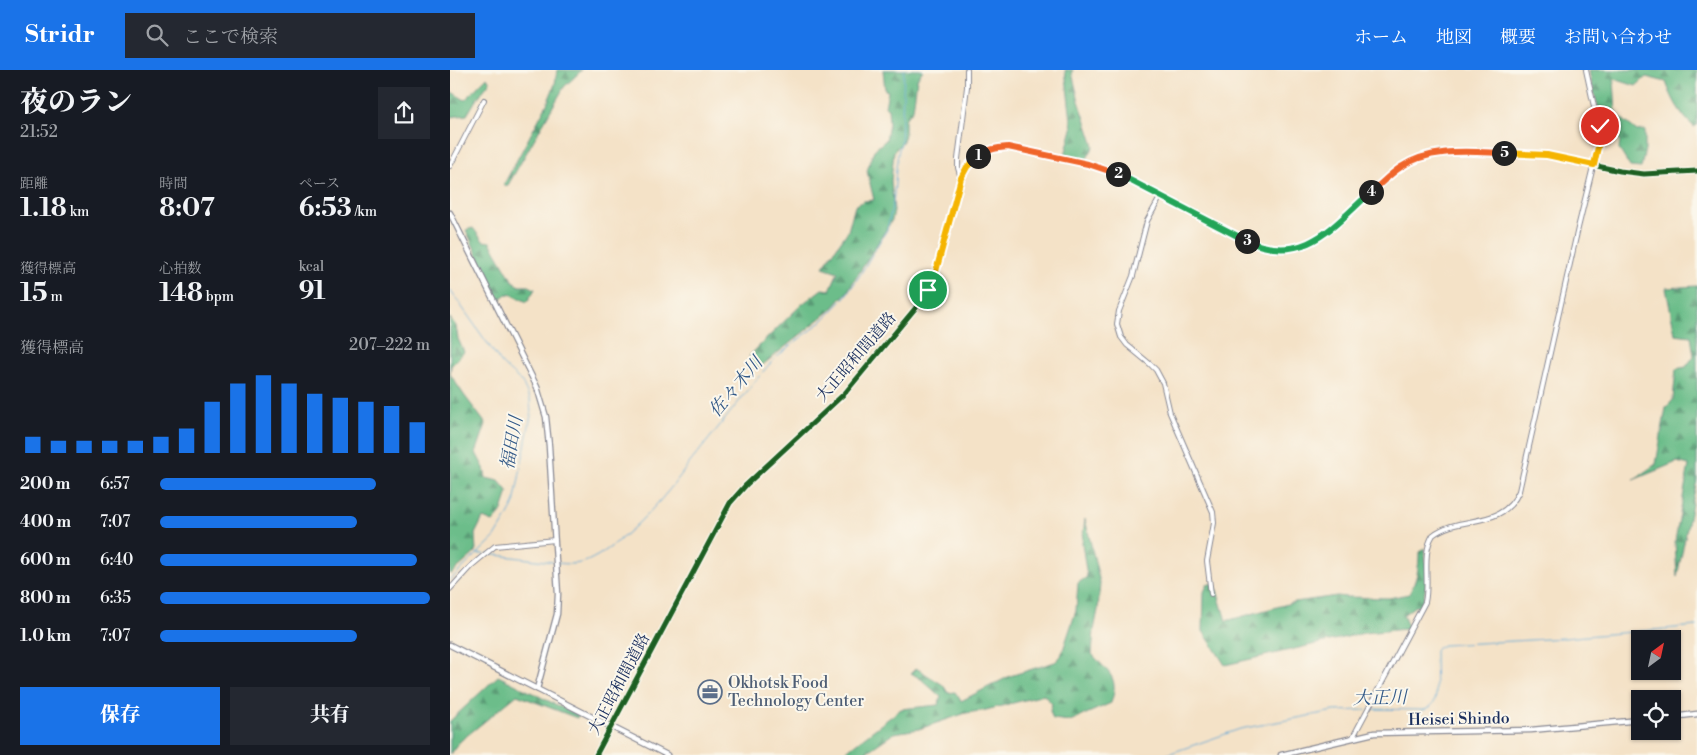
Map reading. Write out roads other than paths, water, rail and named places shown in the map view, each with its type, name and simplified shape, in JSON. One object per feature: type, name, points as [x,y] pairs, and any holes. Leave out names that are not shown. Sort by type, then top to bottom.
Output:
[{"type":"street","points":[[961,178],[958,159],[967,87],[967,70]]},
{"type":"street","points":[[1353,737],[1425,602],[1428,586],[1428,548],[1433,535],[1447,528],[1497,514],[1507,509],[1515,500],[1600,143],[1600,133],[1586,70]]},
{"type":"street","points":[[450,166],[484,100]]},
{"type":"street","name":"大正昭和間道路","points":[[596,755],[730,503],[746,485],[845,393],[918,305],[928,290],[935,275],[961,178],[967,167],[984,152],[995,148],[1008,147],[1088,164],[1117,174],[1253,244],[1274,249],[1290,249],[1314,241],[1400,167],[1426,155],[1440,152],[1547,155],[1644,174],[1697,171]]},
{"type":"street","points":[[1161,196],[1147,222],[1133,276],[1119,311],[1117,324],[1121,338],[1156,370],[1163,383],[1170,413],[1213,512],[1214,524],[1207,561],[1211,594]]},
{"type":"street","points":[[450,213],[537,387],[543,404],[549,446],[556,559],[557,614],[537,689]]},
{"type":"street","points":[[450,589],[487,551],[495,546],[555,540]]},
{"type":"street","points":[[450,645],[667,755]]},
{"type":"street","points":[[1681,716],[1697,714]]},
{"type":"street","name":"Heisei Shindo","points":[[1281,755],[1374,733],[1531,730],[1631,721]]},
{"type":"waterway","name":"佐々木川","points":[[557,563],[576,564],[587,561],[610,547],[634,527],[666,494],[769,365],[825,318],[849,291],[887,230],[901,143],[904,70]]},
{"type":"waterway","name":"福田川","points":[[450,290],[502,364],[522,382],[530,399],[531,415],[514,504],[495,537],[450,580]]},
{"type":"waterway","name":"佐々木川","points":[[477,554],[484,554]]},
{"type":"waterway","name":"佐々木川","points":[[488,554],[553,562]]},
{"type":"waterway","name":"大正川","points":[[1370,709],[1424,710],[1431,706],[1436,695],[1435,651],[1438,647],[1444,645],[1564,638],[1697,626]]},
{"type":"waterway","name":"大正川","points":[[1165,755],[1240,729],[1334,711],[1366,710]]},
{"type":"place","name":"Okhotsk Food Technology Center","points":[[710,692]]}]
